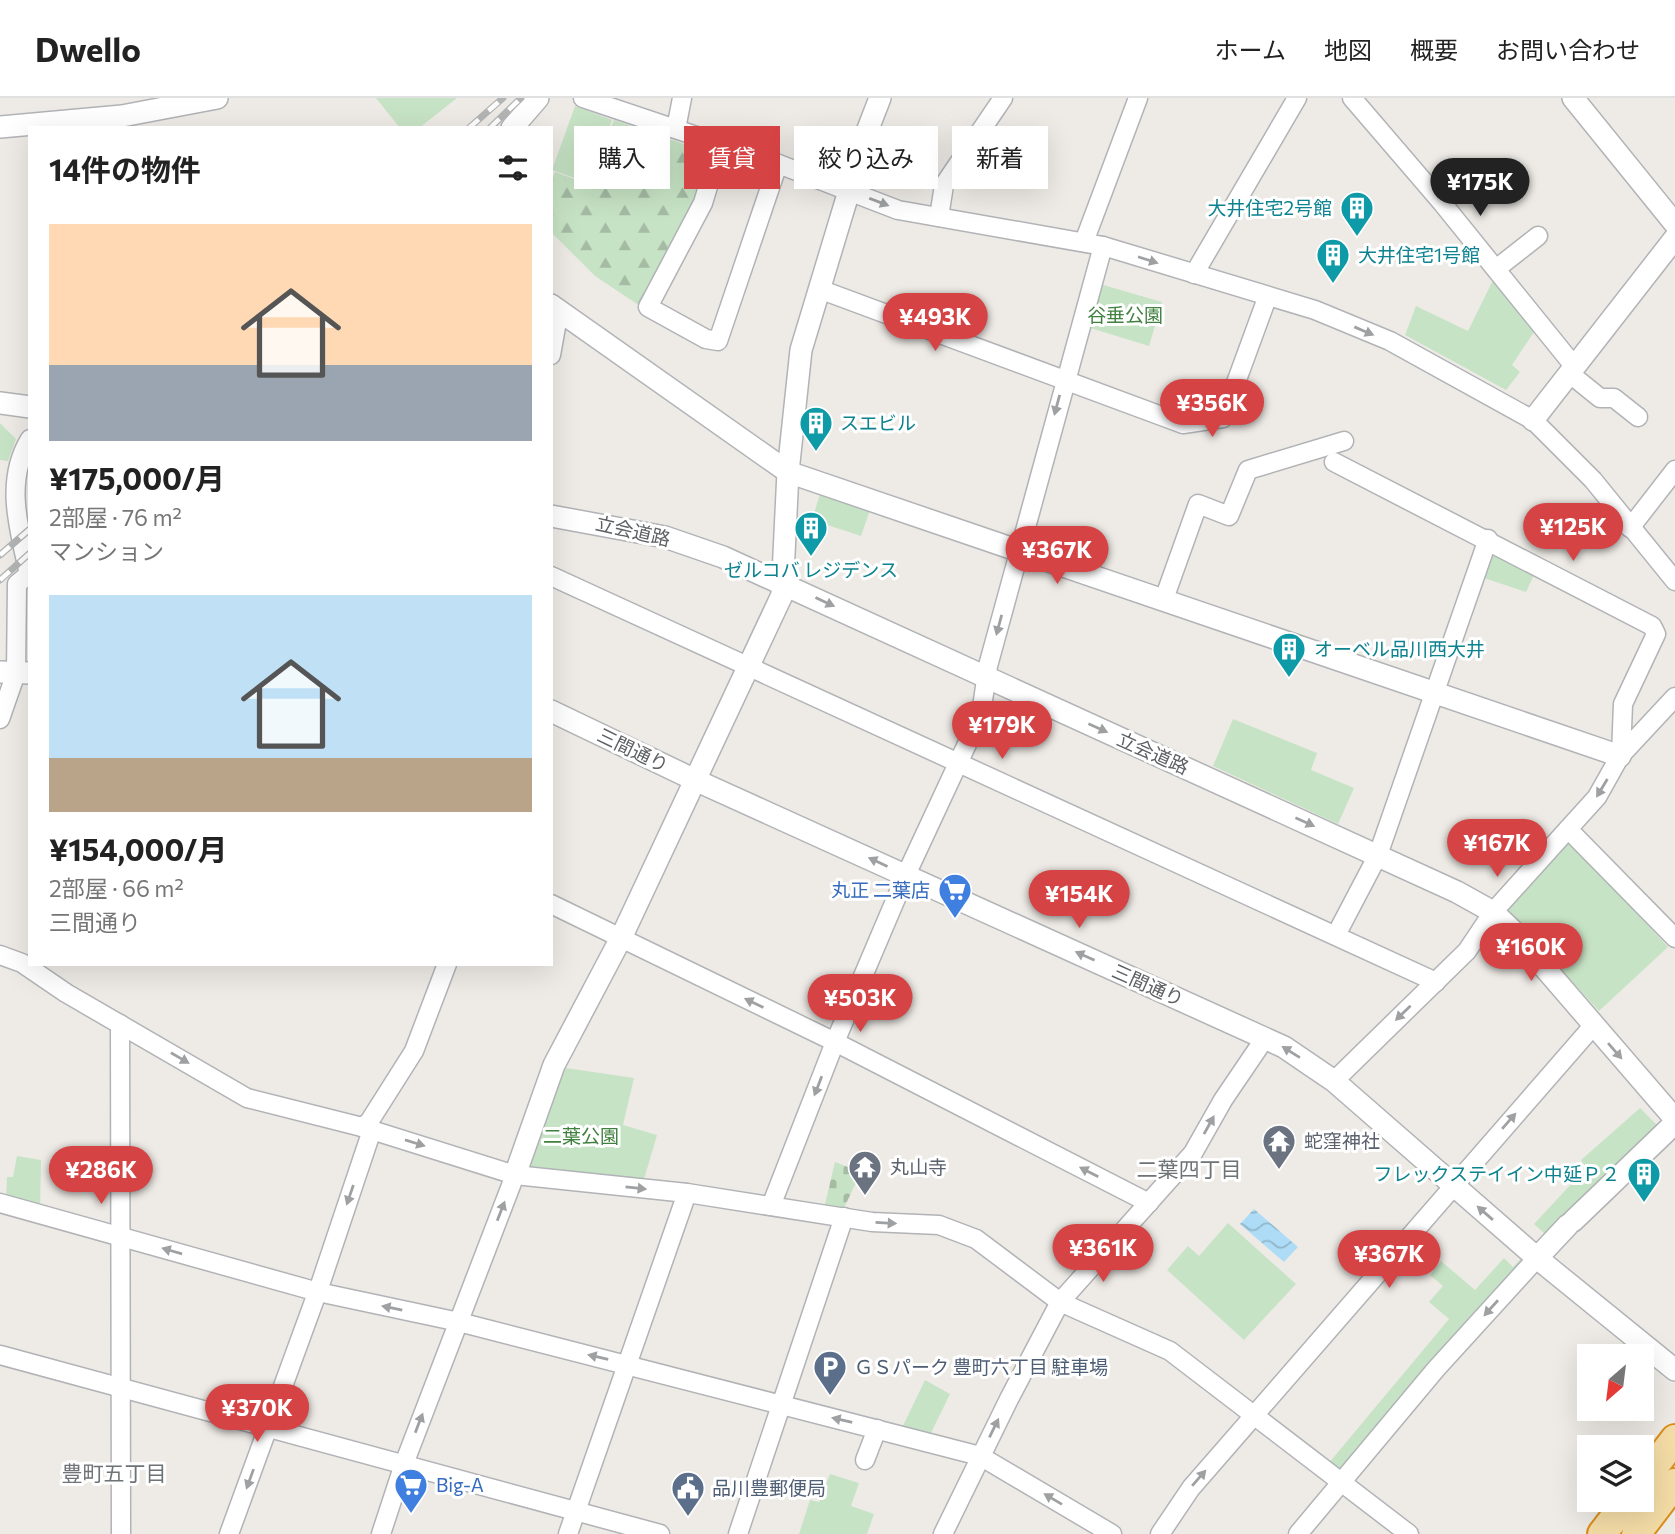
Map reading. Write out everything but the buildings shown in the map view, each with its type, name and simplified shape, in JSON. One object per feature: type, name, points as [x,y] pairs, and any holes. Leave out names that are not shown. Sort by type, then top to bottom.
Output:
[{"type":"highway","points":[[1654,1466],[1675,1439]]},
{"type":"highway","points":[[1636,1534],[1675,1483]]},
{"type":"highway","points":[[1602,1534],[1619,1512]]},
{"type":"street","points":[[0,127],[105,123],[160,104],[217,98]]},
{"type":"street","points":[[514,126],[538,98]]},
{"type":"street","points":[[583,98],[684,132]]},
{"type":"street","points":[[676,129],[682,98]]},
{"type":"street","points":[[381,1534],[404,1464],[515,1175],[554,1065],[621,938],[782,594],[788,472],[801,350],[849,191],[849,178],[880,98]]},
{"type":"street","points":[[939,217],[944,185],[1003,98]]},
{"type":"street","points":[[1084,242],[1138,98]]},
{"type":"street","points":[[1194,274],[1297,98]]},
{"type":"street","points":[[1352,98],[1496,269],[1572,370],[1600,398],[1614,398],[1638,417]]},
{"type":"street","points":[[1577,99],[1675,224]]},
{"type":"street","points":[[780,165],[898,210],[1103,246],[1267,298],[1315,310],[1390,341],[1533,420],[1593,480],[1675,581]]},
{"type":"street","points":[[707,189],[703,203],[648,307],[706,339],[718,341],[770,189]]},
{"type":"street","points":[[1496,269],[1538,236]]},
{"type":"street","points":[[1533,420],[1675,238]]},
{"type":"street","points":[[771,1206],[835,1042],[906,875],[981,715],[985,677],[1064,380],[1103,246]]},
{"type":"street","points":[[819,289],[1183,425],[1223,418],[1267,298]]},
{"type":"street","points":[[555,308],[788,472],[1621,755]]},
{"type":"street","points":[[553,332],[555,308]]},
{"type":"street","points":[[0,403],[28,407]]},
{"type":"street","points":[[1164,599],[1198,504],[1229,516],[1248,470],[1344,441]]},
{"type":"street","points":[[28,442],[22,452],[7,503],[28,570]]},
{"type":"street","points":[[1334,462],[1488,539],[1652,626],[1656,634],[1623,704],[1621,755]]},
{"type":"street","points":[[1630,528],[1675,470]]},
{"type":"street","name":"立会道路","points":[[553,516],[665,537],[782,582],[1378,855],[1493,912],[1527,946],[1673,1116]]},
{"type":"street","points":[[1336,935],[1378,855],[1488,539]]},
{"type":"street","points":[[0,719],[15,673],[17,584],[28,574]]},
{"type":"street","points":[[553,577],[1436,982]]},
{"type":"street","points":[[1334,1081],[1472,946],[1493,912],[1597,797],[1621,755],[1675,697]]},
{"type":"street","name":"三間通り","points":[[553,712],[695,780],[1265,1038],[1334,1081],[1537,1258],[1675,1370]]},
{"type":"street","points":[[1568,829],[1675,938]]},
{"type":"street","points":[[553,905],[835,1042],[1149,1203]]},
{"type":"street","points":[[0,955],[26,960]]},
{"type":"street","points":[[35,966],[120,1024],[247,1098],[367,1128],[515,1175],[687,1193],[872,1222],[939,1225],[976,1239],[1060,1303],[1170,1351],[1409,1534]]},
{"type":"street","points":[[229,1534],[317,1292],[369,1122],[414,1051],[446,966]]},
{"type":"street","points":[[120,1024],[121,1534]]},
{"type":"street","points":[[1160,1534],[1191,1488],[1593,1026]]},
{"type":"street","points":[[943,1534],[980,1456],[1060,1303],[1194,1153],[1223,1100],[1265,1038]]},
{"type":"street","points":[[1298,1534],[1339,1482],[1537,1258],[1673,1116]]},
{"type":"street","points":[[568,1534],[687,1193]]},
{"type":"street","points":[[0,1203],[317,1292],[459,1322],[980,1456],[1112,1534]]},
{"type":"street","points":[[738,1534],[844,1217]]},
{"type":"street","points":[[0,1355],[660,1534]]},
{"type":"street","points":[[865,1460],[877,1429]]},
{"type":"green space","points":[[376,98],[457,98],[422,126],[398,126]]},
{"type":"green space","points":[[575,106],[612,120],[610,126],[574,126],[574,178],[553,170]]},
{"type":"green space","points":[[614,120],[631,126],[612,126]]},
{"type":"green space","points":[[670,139],[684,144],[684,189],[702,189],[693,215],[643,308],[595,276],[553,234],[555,172],[574,179],[574,189],[670,189]]},
{"type":"green space","points":[[1495,276],[1536,329],[1512,365],[1520,372],[1506,390],[1405,335],[1416,306],[1468,331]]},
{"type":"green space","name":"谷垂公園","points":[[1100,284],[1162,302],[1149,346],[1087,327]]},
{"type":"green space","points":[[0,423],[16,439],[8,461],[0,460]]},
{"type":"green space","points":[[821,491],[871,507],[861,536],[812,520]]},
{"type":"green space","points":[[1493,550],[1535,573],[1526,592],[1484,578]]},
{"type":"green space","points":[[1233,719],[1317,753],[1311,770],[1354,788],[1338,824],[1213,766]]},
{"type":"green space","points":[[1568,839],[1668,947],[1599,1011],[1506,910]]},
{"type":"green space","name":"二葉公園","points":[[559,1067],[634,1078],[623,1125],[657,1135],[642,1186],[527,1173]]},
{"type":"green space","points":[[1640,1108],[1658,1126],[1339,1472],[1328,1464],[1449,1319],[1429,1302],[1443,1286],[1430,1275],[1441,1261],[1475,1290],[1504,1258],[1513,1267],[1545,1234],[1534,1224],[1586,1168],[1581,1160]]},
{"type":"green space","points":[[17,1156],[41,1160],[40,1210],[6,1201],[7,1177],[13,1177]]},
{"type":"green space","points":[[835,1162],[861,1172],[843,1210],[824,1208]]},
{"type":"green space","points":[[1228,1223],[1296,1284],[1244,1340],[1167,1270],[1188,1246],[1199,1256]]},
{"type":"green space","points":[[925,1380],[950,1394],[929,1437],[901,1430]]},
{"type":"green space","points":[[830,1474],[859,1483],[851,1506],[874,1514],[867,1534],[799,1534],[810,1500],[819,1502]]},
{"type":"water","points":[[1254,1209],[1298,1247],[1284,1262],[1240,1224]]},
{"type":"railway","points":[[471,126],[503,98]]},
{"type":"railway","points":[[492,126],[521,98]]},
{"type":"railway","points":[[0,555],[28,531]]},
{"type":"railway","points":[[0,580],[28,555]]},
{"type":"place","name":"大井住宅2号館","points":[[1357,238]]},
{"type":"place","name":"大井住宅1号館","points":[[1333,285]]},
{"type":"place","name":"スエビル","points":[[816,453]]},
{"type":"place","name":"ゼルコバ レジデンス","points":[[811,558]]},
{"type":"place","name":"オーベル品川西大井","points":[[1289,679]]},
{"type":"place","name":"丸正 二葉店","points":[[955,920]]},
{"type":"place","name":"蛇窪神社","points":[[1279,1171]]},
{"type":"place","name":"丸山寺","points":[[865,1197]]},
{"type":"place","name":"フレックステイイン中延Ｐ２","points":[[1644,1204]]},
{"type":"place","name":"ＧＳパーク 豊町六丁目 駐車場","points":[[830,1397]]},
{"type":"place","name":"Big-A","points":[[411,1515]]},
{"type":"place","name":"品川豊郵便局","points":[[688,1518]]},
{"type":"district","name":"二葉四丁目","points":[[1189,1170]]},
{"type":"district","name":"豊町五丁目","points":[[114,1474]]}]
